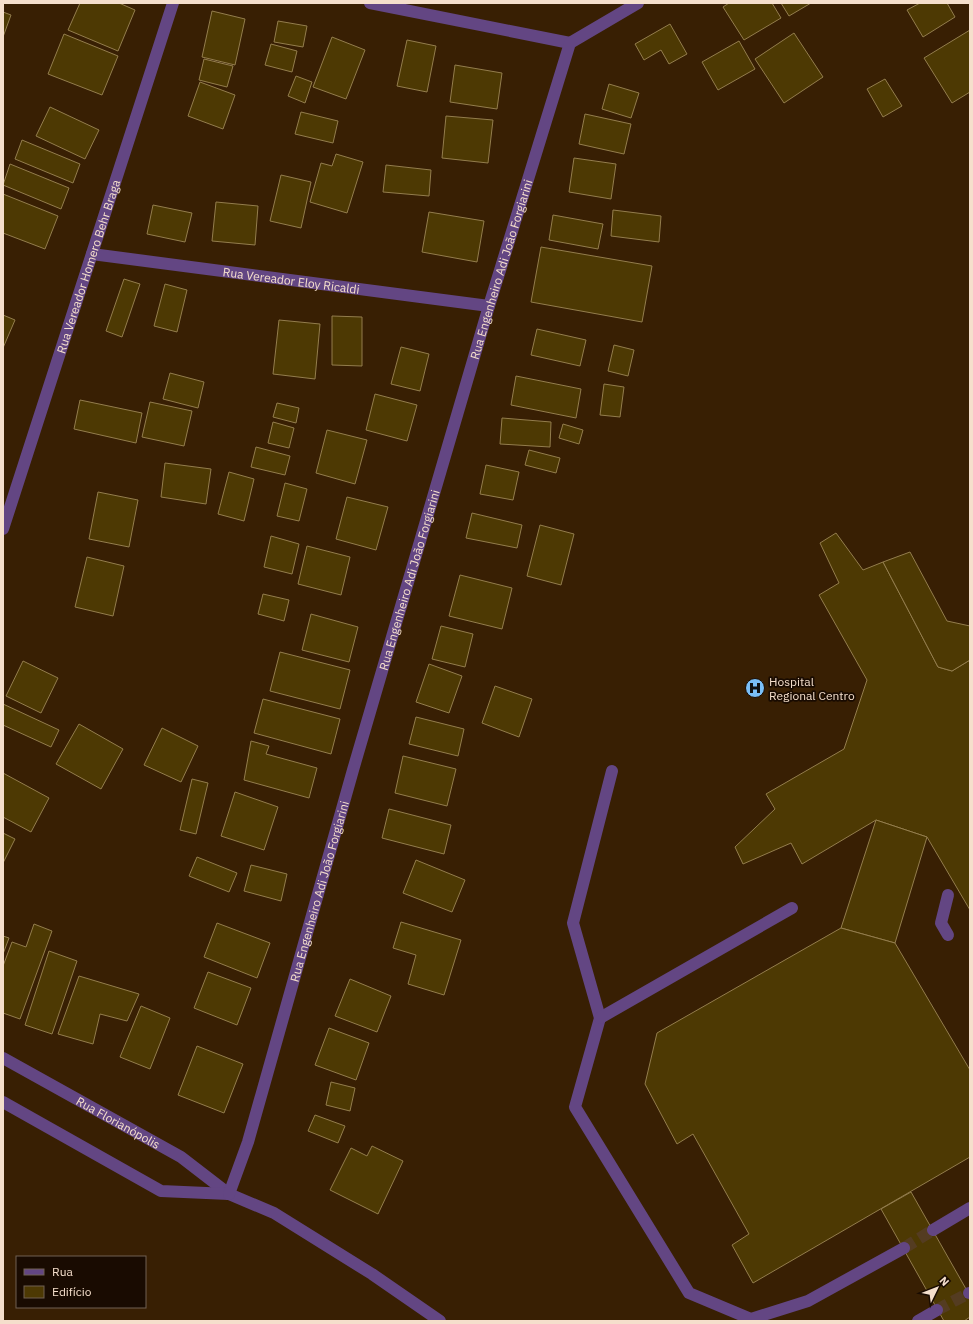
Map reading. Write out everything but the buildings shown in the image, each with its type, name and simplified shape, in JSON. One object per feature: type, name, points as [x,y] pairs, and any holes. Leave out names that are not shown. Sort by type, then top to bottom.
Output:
[{"type":"street","name":"Rua Vereador Homero Behr Braga","points":[[3,529],[173,3]]},
{"type":"street","points":[[370,3],[570,43],[638,3]]},
{"type":"street","name":"Rua Engenheiro Adi João Forgiarini","points":[[229,1194],[248,1142],[353,770],[489,306],[570,43]]},
{"type":"street","name":"Rua Vereador Eloy Ricaldi","points":[[92,254],[489,306]]},
{"type":"street","points":[[612,771],[573,923],[600,1018],[575,1107],[689,1293],[751,1319],[808,1301],[904,1248]]},
{"type":"street","points":[[948,895],[941,923],[948,935]]},
{"type":"street","points":[[600,1018],[792,908]]},
{"type":"street","name":"Rua Florianópolis","points":[[3,1058],[181,1157],[229,1194],[274,1213],[372,1274],[440,1321]]},
{"type":"street","name":"Rua Florianópolis","points":[[3,1102],[161,1191],[229,1194]]},
{"type":"street","points":[[933,1230],[970,1208]]},
{"type":"street","points":[[918,1321],[937,1310]]},
{"type":"tunnel","points":[[904,1248],[933,1230]]},
{"type":"tunnel","points":[[937,1310],[969,1293]]},
{"type":"place","name":"Hospital Regional Centro","points":[[755,688]]}]
